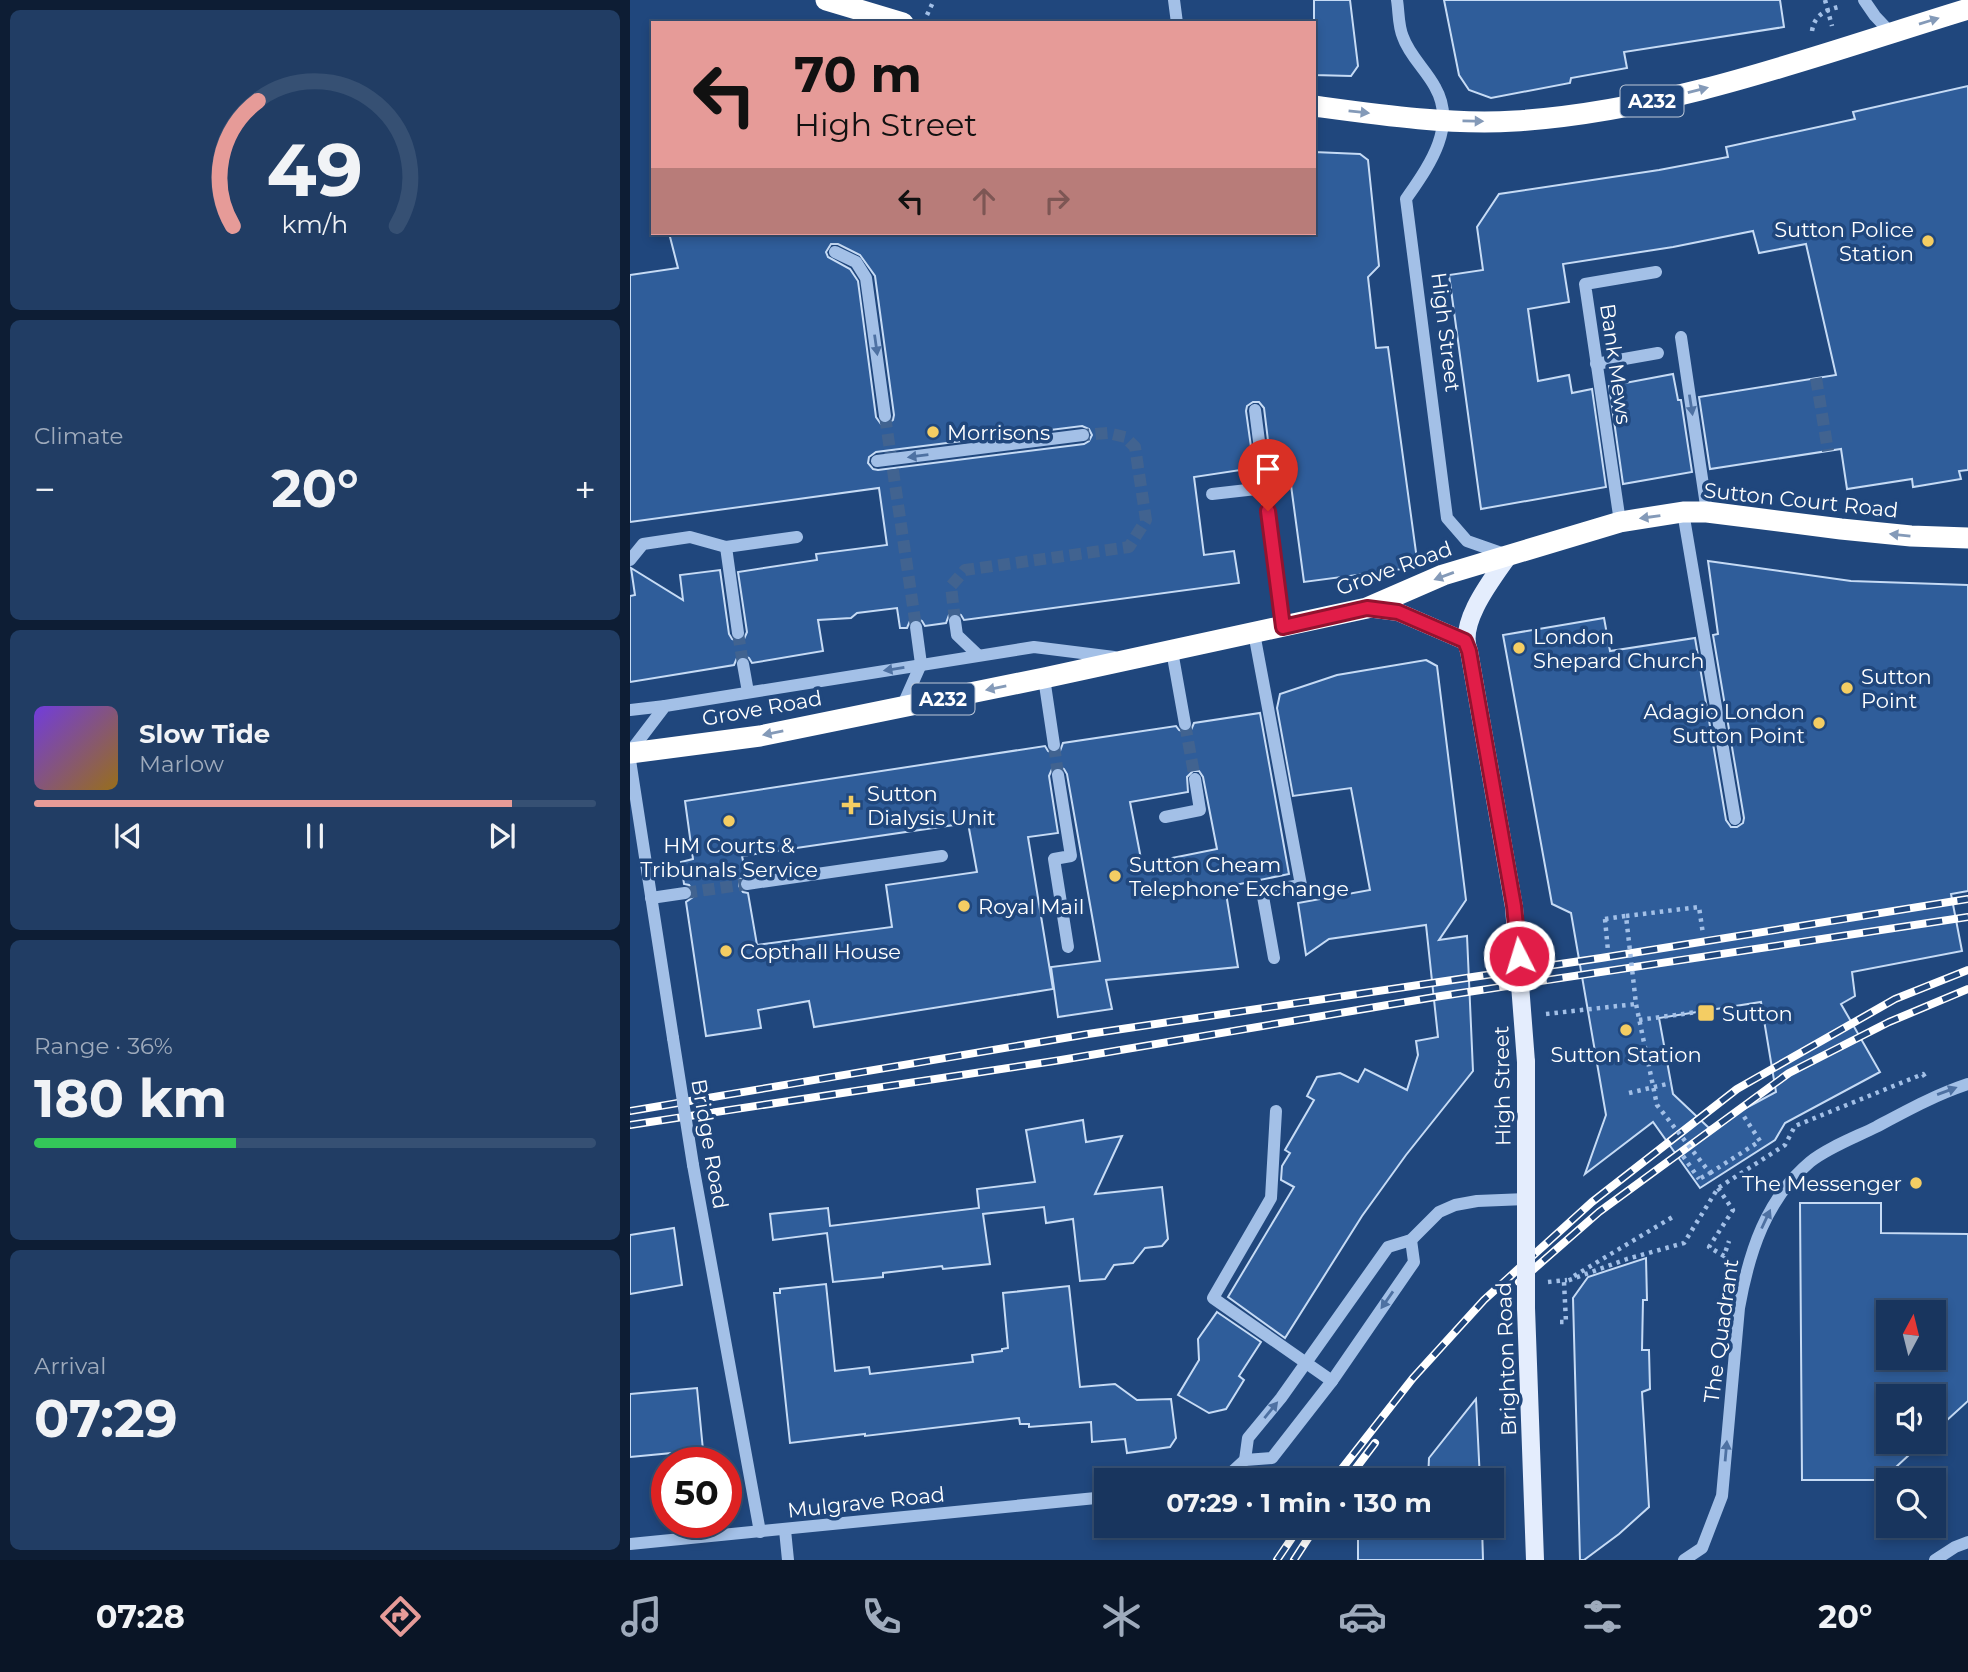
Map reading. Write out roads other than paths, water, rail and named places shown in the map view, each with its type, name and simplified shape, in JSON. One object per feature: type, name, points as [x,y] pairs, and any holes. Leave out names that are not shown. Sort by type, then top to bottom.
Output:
[{"type":"highway","points":[[826,0],[896,21]]},
{"type":"highway","name":"A232","points":[[1316,106],[1442,120],[1514,121],[1594,113],[1801,63],[1968,9]]},
{"type":"highway","name":"Sutton Court Road","points":[[1509,555],[1620,522],[1683,512],[1707,512],[1864,531],[1968,538]]},
{"type":"highway","name":"Grove Road","points":[[630,752],[760,736],[1283,627],[1367,608],[1443,575],[1509,555]]},
{"type":"main road","points":[[1367,608],[1398,612],[1465,641],[1485,589],[1509,555]]},
{"type":"main road","name":"High Street","points":[[1465,641],[1469,651],[1514,906],[1526,1062],[1526,1199]]},
{"type":"main road","name":"Brighton Road","points":[[1526,1199],[1526,1308],[1535,1560]]},
{"type":"street","points":[[1174,0],[1177,21]]},
{"type":"street","name":"High Street","points":[[1397,0],[1402,37],[1436,88],[1440,99],[1441,139],[1430,164],[1406,200],[1447,518],[1467,541],[1509,555]]},
{"type":"street","points":[[1864,0],[1891,33]]},
{"type":"street","points":[[835,253],[856,262],[866,278],[885,416]]},
{"type":"street","name":"Bank Mews","points":[[1620,522],[1585,284],[1656,272]]},
{"type":"street","points":[[1681,337],[1707,512]]},
{"type":"street","points":[[1596,364],[1658,354]]},
{"type":"street","points":[[1255,410],[1283,627]]},
{"type":"street","points":[[877,461],[1083,435]]},
{"type":"street","points":[[1212,494],[1265,488]]},
{"type":"street","points":[[1683,512],[1735,819]]},
{"type":"street","points":[[630,561],[643,544],[690,537],[726,547],[797,537]]},
{"type":"street","points":[[726,547],[738,633]]},
{"type":"street","points":[[955,621],[957,635],[978,655]]},
{"type":"street","points":[[902,707],[921,664],[916,627]]},
{"type":"street","points":[[1254,633],[1301,885],[1262,891],[1274,958]]},
{"type":"street","name":"Grove Road","points":[[630,710],[1034,647],[1132,660]]},
{"type":"street","points":[[1172,651],[1185,724]]},
{"type":"street","points":[[743,664],[748,692]]},
{"type":"street","points":[[1044,678],[1054,745]]},
{"type":"street","name":"Grove Road","points":[[630,752],[665,706]]},
{"type":"street","name":"Bridge Road","points":[[630,760],[693,1165],[760,1532]]},
{"type":"street","points":[[1058,775],[1071,856],[1054,859],[1068,947]]},
{"type":"street","points":[[1165,817],[1200,810],[1195,779]]},
{"type":"street","points":[[747,884],[942,856]]},
{"type":"street","points":[[652,898],[685,893]]},
{"type":"street","name":"The Quadrant","points":[[1684,1560],[1702,1548],[1722,1496],[1745,1277],[1752,1248],[1776,1198],[1811,1161],[1938,1094],[1968,1084]]},
{"type":"street","points":[[1276,1111],[1271,1198],[1213,1298],[1332,1381]]},
{"type":"street","points":[[1245,1460],[1248,1438],[1281,1398],[1388,1247],[1411,1240],[1439,1212],[1455,1205],[1477,1201],[1526,1199]]},
{"type":"street","points":[[1236,1468],[1245,1460],[1272,1458],[1332,1381],[1414,1262],[1411,1240]]},
{"type":"street","name":"Mulgrave Road","points":[[630,1545],[1094,1498]]},
{"type":"street","points":[[785,1530],[788,1560]]},
{"type":"street","points":[[1935,1560],[1968,1542]]},
{"type":"tunnel","points":[[1816,378],[1828,451]]},
{"type":"tunnel","points":[[885,416],[916,627]]},
{"type":"tunnel","points":[[955,621],[951,586],[965,570],[1129,547],[1146,520],[1135,447],[1125,437],[1108,433],[1083,435]]},
{"type":"tunnel","points":[[738,633],[743,664]]},
{"type":"tunnel","points":[[1185,724],[1195,779]]},
{"type":"tunnel","points":[[1054,745],[1058,775]]},
{"type":"tunnel","points":[[685,893],[747,884]]},
{"type":"railway","points":[[630,1111],[1088,1034],[1601,958],[1968,899]]},
{"type":"railway","points":[[630,1125],[1061,1060],[1441,996],[1968,917]]},
{"type":"railway","points":[[1342,1468],[1413,1378],[1484,1300],[1592,1202],[1737,1089],[1895,999],[1968,970]]},
{"type":"railway","points":[[1519,1282],[1599,1212],[1789,1073],[1889,1022],[1968,989]]},
{"type":"railway","points":[[1356,1468],[1375,1443]]},
{"type":"railway","points":[[1277,1560],[1292,1538]]},
{"type":"railway","points":[[1294,1560],[1308,1538]]},
{"type":"place","name":"Sutton Police Station","points":[[1928,241]]},
{"type":"place","name":"Morrisons","points":[[933,432]]},
{"type":"place","name":"London Shepard Church","points":[[1519,648]]},
{"type":"place","name":"Sutton Point","points":[[1847,688]]},
{"type":"place","name":"Adagio London Sutton Point","points":[[1819,723]]},
{"type":"place","name":"Sutton Dialysis Unit","points":[[851,805]]},
{"type":"place","name":"HM Courts & Tribunals Service","points":[[729,821]]},
{"type":"place","name":"Sutton Cheam Telephone Exchange","points":[[1115,876]]},
{"type":"place","name":"Royal Mail","points":[[964,906]]},
{"type":"place","name":"Copthall House","points":[[726,951]]},
{"type":"place","name":"Sutton","points":[[1706,1013]]},
{"type":"place","name":"Sutton Station","points":[[1626,1030]]},
{"type":"place","name":"The Messenger","points":[[1916,1183]]}]
